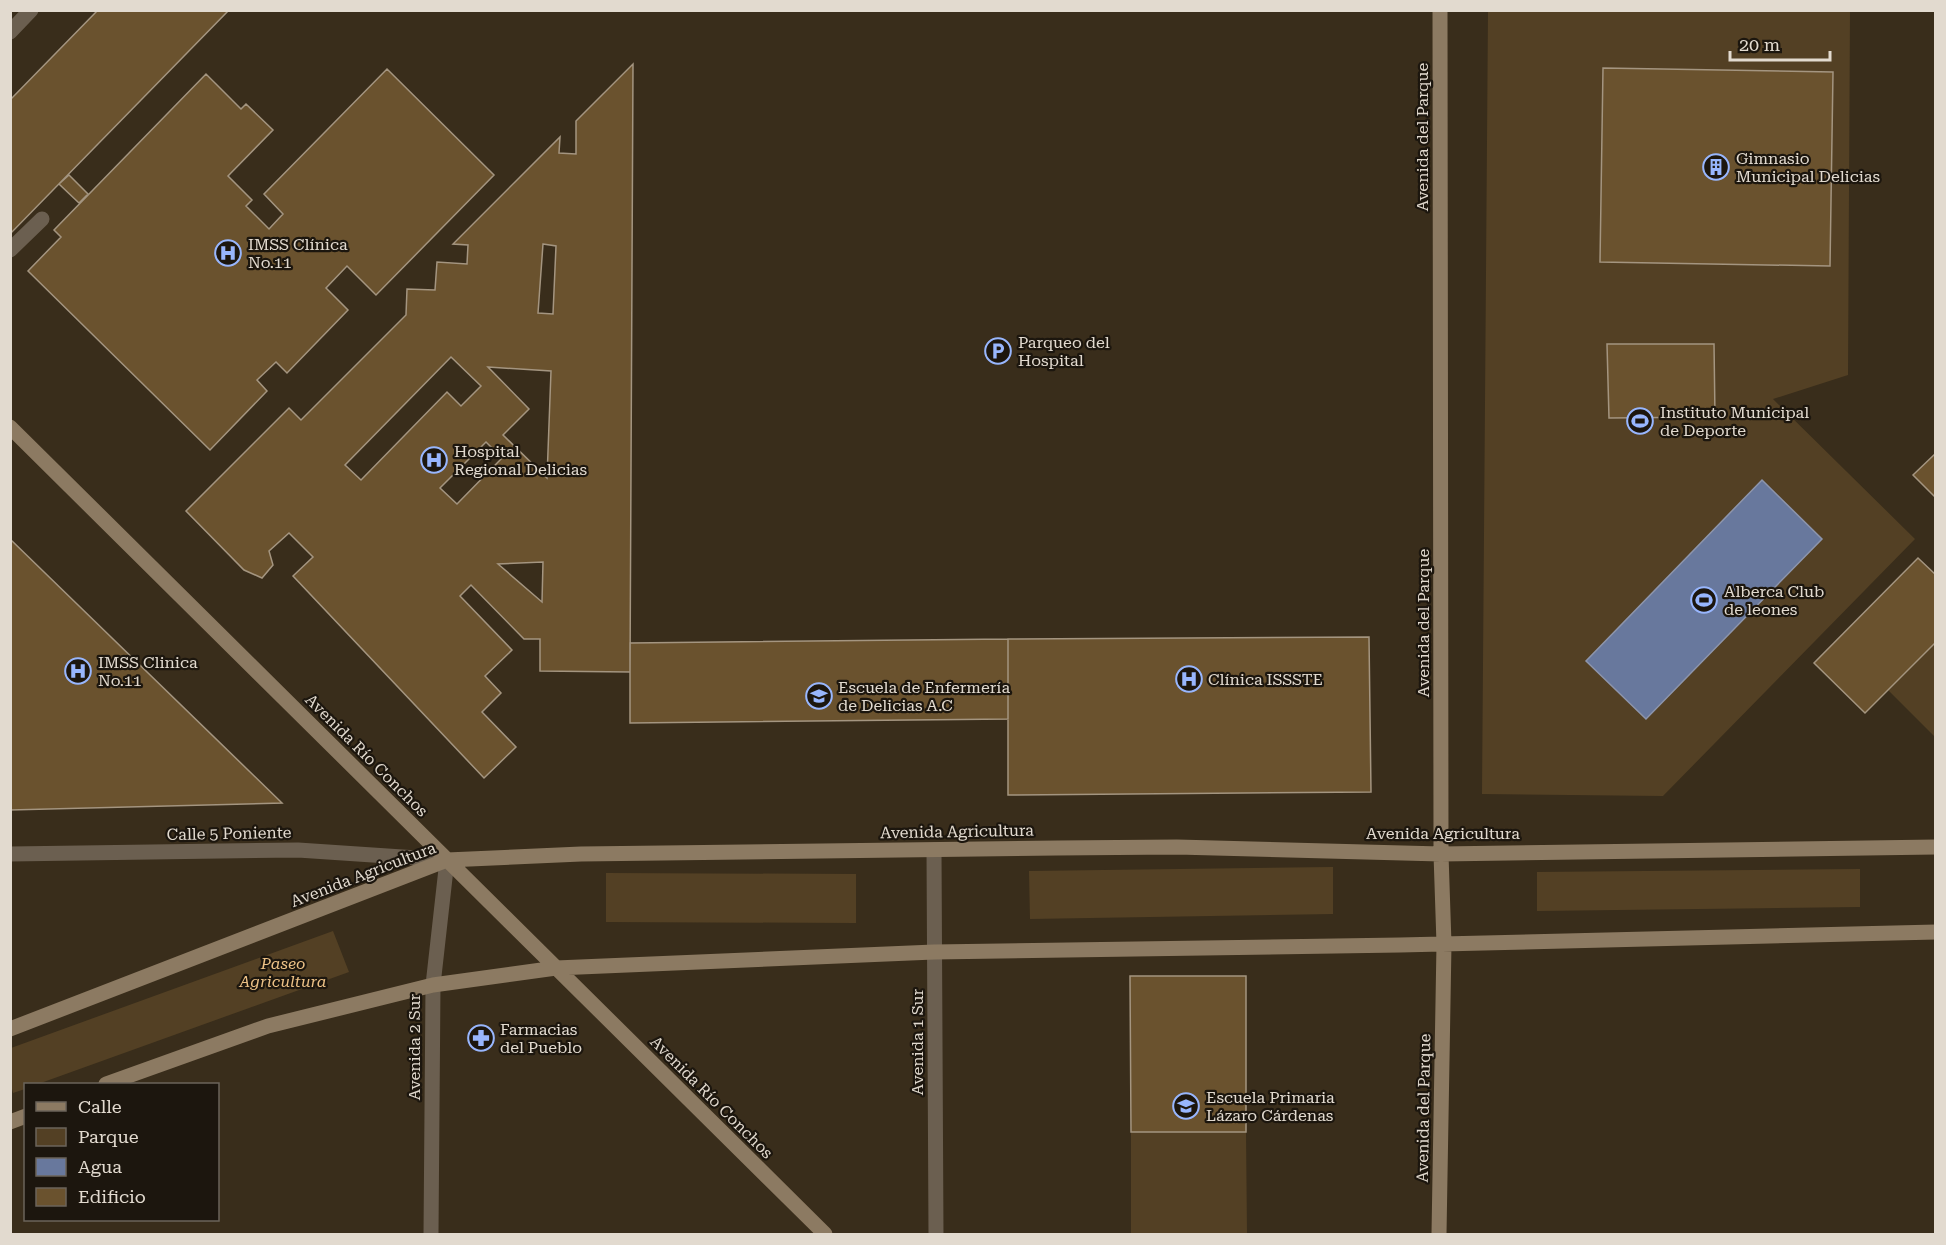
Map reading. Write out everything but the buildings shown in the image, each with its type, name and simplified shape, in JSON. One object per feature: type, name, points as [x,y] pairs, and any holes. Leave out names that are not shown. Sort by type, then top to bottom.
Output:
[{"type":"main road","name":"Avenida del Parque","points":[[1437,13],[1441,854],[1444,944],[1439,1234]]},
{"type":"main road","name":"Avenida Río Conchos","points":[[10,427],[825,1234]]},
{"type":"main road","name":"Avenida Agricultura","points":[[10,1029],[447,860],[582,854],[1177,847],[1441,854],[1935,847]]},
{"type":"main road","points":[[109,1083],[268,1026],[433,985],[556,968],[934,952],[1444,944],[1935,932]]},
{"type":"street","points":[[10,32],[31,10]]},
{"type":"street","points":[[10,250],[42,219]]},
{"type":"street","name":"Calle 5 Poniente","points":[[10,854],[298,850],[447,860]]},
{"type":"street","name":"Avenida 1 Sur","points":[[934,850],[936,1234]]},
{"type":"street","name":"Avenida 2 Sur","points":[[431,1234],[433,985],[447,860]]},
{"type":"green space","name":"Instituto Municipal de Deporte","points":[[1488,11],[1850,11],[1848,375],[1773,399],[1915,539],[1663,796],[1482,794]]},
{"type":"green space","points":[[1935,642],[1935,737],[1888,690]]},
{"type":"green space","points":[[1333,867],[1333,914],[1030,919],[1029,871]]},
{"type":"green space","points":[[1860,869],[1860,907],[1537,911],[1537,872]]},
{"type":"green space","points":[[606,873],[856,874],[856,923],[606,922]]},
{"type":"green space","name":"Paseo Agricultura","points":[[333,931],[349,972],[41,1083],[24,1083],[24,1089],[13,1093],[11,1048]]},
{"type":"green space","points":[[1131,1132],[1246,1132],[1247,1234],[1131,1234]]},
{"type":"water","name":"Alberca Club de leones","points":[[1762,480],[1822,539],[1646,719],[1586,661]]},
{"type":"place","name":"Gimnasio Municipal Delicias","points":[[1716,167]]},
{"type":"place","name":"IMSS Clínica No.11","points":[[228,253]]},
{"type":"place","name":"Parqueo del Hospital","points":[[998,351]]},
{"type":"place","name":"Instituto Municipal de Deporte","points":[[1640,421]]},
{"type":"place","name":"Hospital Regional Delicias","points":[[434,460]]},
{"type":"place","name":"Alberca Club de leones","points":[[1704,600]]},
{"type":"place","name":"IMSS Clinica No.11","points":[[78,671]]},
{"type":"place","name":"Clínica ISSSTE","points":[[1189,679]]},
{"type":"place","name":"Escuela de Enfermería de Delicias A.C","points":[[819,696]]},
{"type":"place","name":"Farmacias del Pueblo","points":[[481,1038]]},
{"type":"place","name":"Escuela Primaria Lázaro Cárdenas","points":[[1186,1106]]}]
